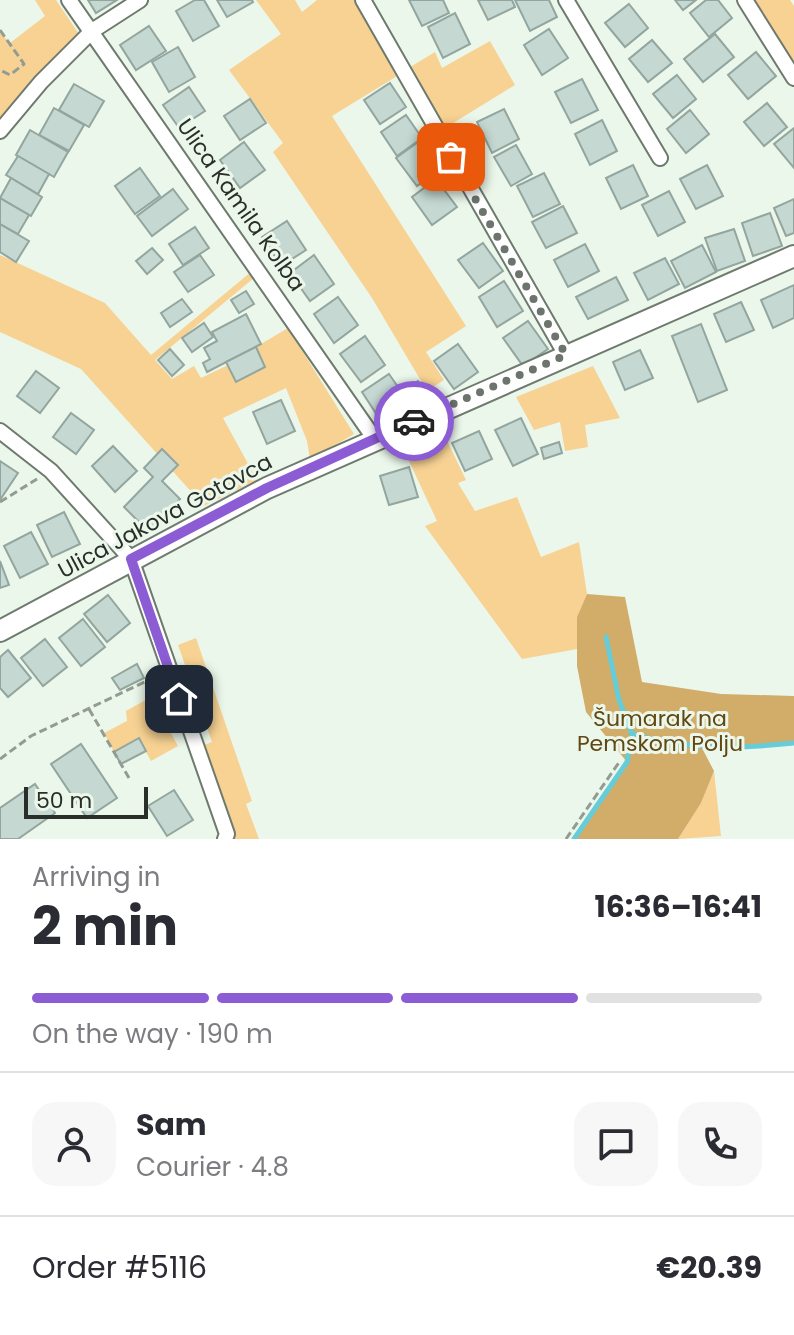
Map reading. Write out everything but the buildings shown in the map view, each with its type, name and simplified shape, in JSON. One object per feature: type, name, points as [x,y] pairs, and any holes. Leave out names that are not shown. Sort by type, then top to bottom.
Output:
[{"type":"street","name":"Ulica Kamila Kolba","points":[[69,0],[374,438]]},
{"type":"street","points":[[0,131],[41,82],[92,31],[140,0]]},
{"type":"street","points":[[363,0],[566,355]]},
{"type":"street","points":[[566,0],[660,158]]},
{"type":"street","points":[[745,0],[794,78]]},
{"type":"street","name":"Ulica Jakova Gotovca","points":[[0,631],[267,488],[374,438],[794,256]]},
{"type":"street","points":[[0,431],[51,471],[131,559],[227,834],[225,839]]},
{"type":"path","points":[[0,30],[24,64],[10,75],[0,70]]},
{"type":"path","points":[[0,42],[5,37]]},
{"type":"path","points":[[0,502],[51,471]]},
{"type":"path","points":[[0,759],[31,736],[169,669]]},
{"type":"path","points":[[89,709],[129,778]]},
{"type":"path","points":[[566,839],[620,761]]},
{"type":"shaded area","points":[[35,0],[56,0],[83,40],[41,82],[33,77],[0,123],[0,32],[10,43],[45,16]]},
{"type":"shaded area","points":[[256,0],[295,0],[302,12],[317,0],[363,0],[402,72],[435,52],[442,68],[490,41],[515,85],[437,133],[402,73],[332,116],[466,326],[426,352],[444,380],[427,391],[372,298],[273,152],[283,143],[229,70],[281,34]]},
{"type":"shaded area","points":[[745,0],[790,0],[794,6],[794,75]]},
{"type":"shaded area","points":[[0,255],[105,303],[151,355],[257,267],[261,272],[155,360],[172,379],[194,366],[201,378],[228,365],[237,381],[265,367],[256,347],[288,328],[354,434],[310,460],[307,441],[286,388],[223,418],[257,480],[204,506],[81,369],[0,332]]},
{"type":"shaded area","points":[[593,366],[620,418],[585,425],[588,447],[565,451],[560,422],[534,430],[516,397]]},
{"type":"shaded area","points":[[440,426],[466,480],[458,483],[475,511],[517,497],[541,557],[579,542],[587,594],[577,617],[577,649],[522,659],[425,526],[437,521],[401,444]]},
{"type":"shaded area","points":[[196,638],[252,801],[246,804],[259,839],[225,839],[196,748],[212,742],[178,645]]},
{"type":"shaded area","points":[[151,697],[178,746],[151,761],[139,739],[114,752],[104,733],[127,721],[126,711]]},
{"type":"shaded area","points":[[714,771],[721,836],[678,839],[701,803]]},
{"type":"green space","name":"Šumarak na Pemskom Polju","points":[[587,594],[625,597],[642,682],[721,694],[794,696],[794,744],[702,748],[714,771],[701,803],[678,839],[574,839],[627,762],[586,712],[577,666],[577,617]]},
{"type":"waterway","points":[[606,637],[619,700],[632,734]]},
{"type":"waterway","points":[[574,839],[627,762],[632,734],[672,743],[713,747],[794,743]]},
{"type":"way so far","points":[[414,421],[566,355],[451,157]]},
{"type":"route","points":[[179,699],[131,559],[267,488],[414,421]]}]
